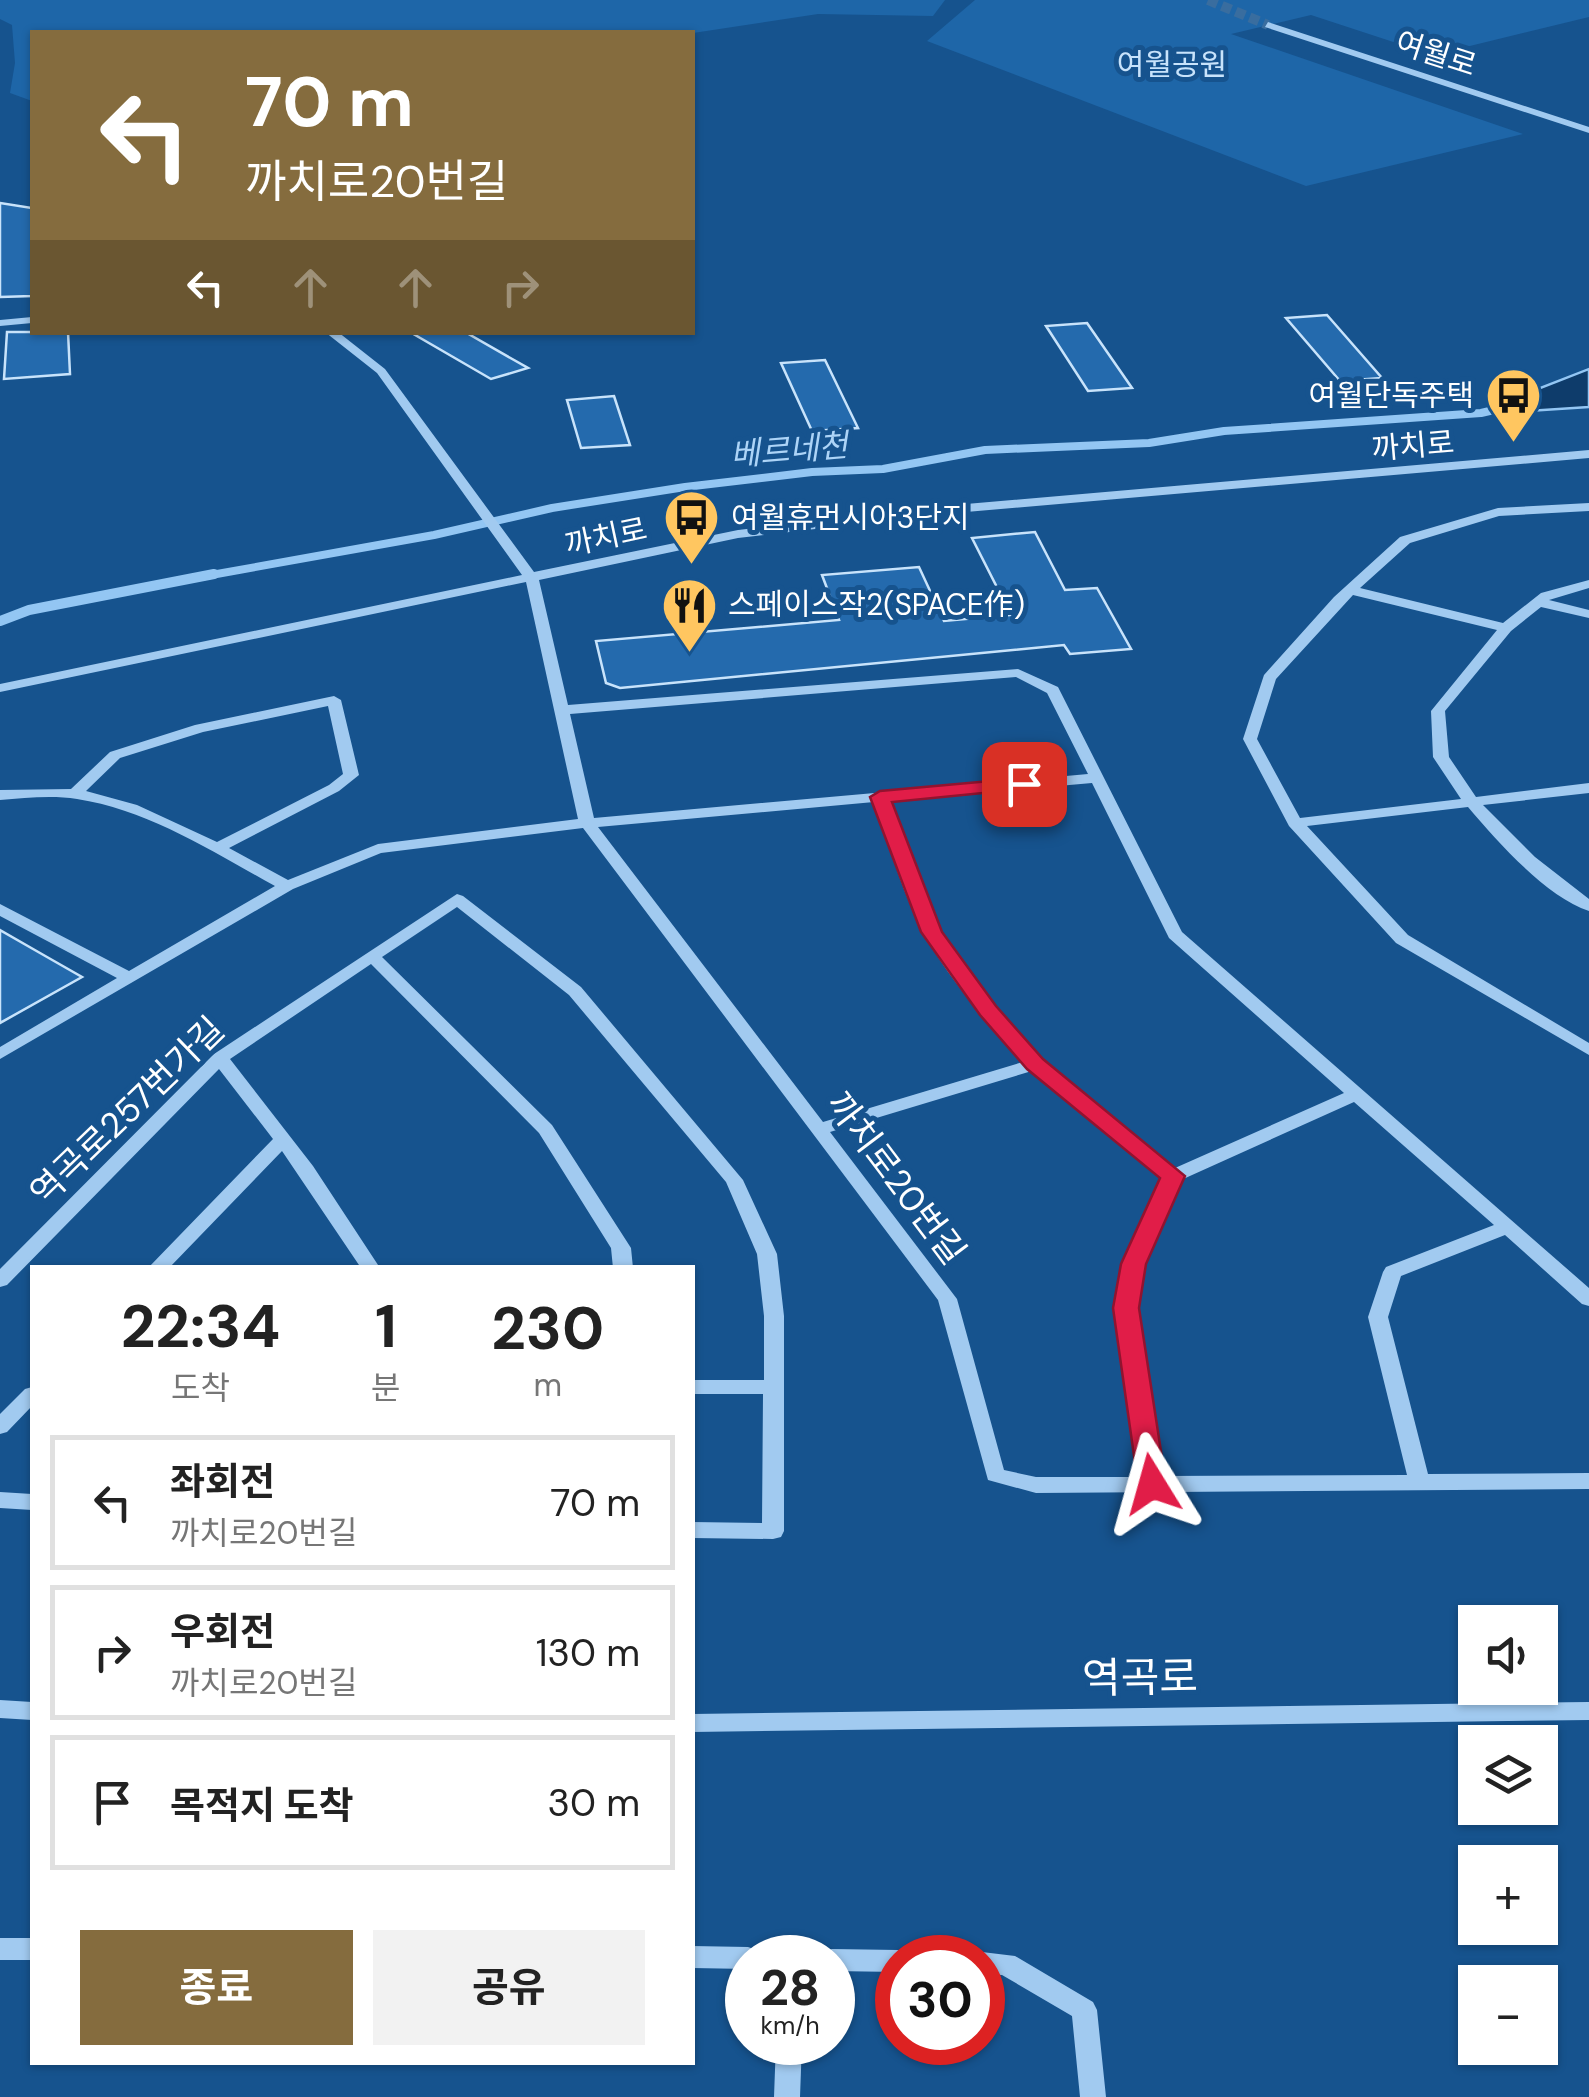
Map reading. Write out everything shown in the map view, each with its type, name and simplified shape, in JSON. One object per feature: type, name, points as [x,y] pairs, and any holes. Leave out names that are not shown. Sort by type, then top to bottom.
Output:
[{"type":"street","name":"여월로","points":[[1268,25],[1589,130]]},
{"type":"street","points":[[0,323],[30,320]]},
{"type":"street","points":[[334,335],[381,371],[532,579]]},
{"type":"street","name":"까치로","points":[[0,688],[767,530],[942,510],[1589,454]]},
{"type":"street","points":[[1589,507],[1498,512],[1405,540],[1350,590],[1270,678],[1250,738],[1295,822],[1402,940],[1589,1050]]},
{"type":"street","name":"까치로20번길","points":[[532,579],[587,823],[947,1299],[995,1476],[1036,1484],[1589,1481]]},
{"type":"street","points":[[1589,584],[1546,596],[1506,628],[1438,711],[1440,756],[1474,802],[1525,858],[1589,906]]},
{"type":"street","points":[[1350,590],[1506,628]]},
{"type":"street","points":[[1539,602],[1589,614]]},
{"type":"street","points":[[561,710],[1018,673],[1052,690],[1176,934],[1589,1299]]},
{"type":"street","points":[[74,794],[115,755],[200,728],[334,700],[352,775],[217,848]]},
{"type":"street","points":[[0,1054],[288,886],[378,849],[587,823],[1097,778]]},
{"type":"street","points":[[1295,822],[1589,788]]},
{"type":"street","points":[[0,795],[74,794],[121,805],[217,848],[288,886]]},
{"type":"street","points":[[880,797],[932,932],[988,1010],[1035,1064],[1173,1176]]},
{"type":"street","name":"역곡로257번가길","points":[[0,1280],[220,1058],[457,900],[575,991],[734,1180],[767,1254],[774,1316],[774,1387]]},
{"type":"street","points":[[0,909],[129,978]]},
{"type":"street","points":[[372,956],[546,1129],[621,1248],[623,1265]]},
{"type":"street","points":[[220,1058],[368,1265]]},
{"type":"street","points":[[818,1130],[1035,1064]]},
{"type":"street","points":[[1152,1484],[1126,1308],[1134,1264],[1173,1176],[1358,1094]]},
{"type":"street","points":[[160,1265],[282,1140]]},
{"type":"street","points":[[1419,1482],[1378,1317],[1394,1272],[1507,1227]]},
{"type":"street","points":[[695,1386],[774,1387],[773,1531],[695,1530]]},
{"type":"street","points":[[0,1427],[30,1396]]},
{"type":"street","points":[[0,1500],[30,1502]]},
{"type":"street","points":[[0,1709],[30,1711]]},
{"type":"street","name":"역곡로","points":[[695,1724],[1589,1710]]},
{"type":"street","points":[[0,1948],[30,1949]]},
{"type":"street","points":[[695,1957],[725,1958]]},
{"type":"street","points":[[1005,1964],[1084,2010],[1093,2097]]},
{"type":"street","points":[[786,2097],[788,2065]]},
{"type":"green space","points":[[0,0],[945,0],[933,16],[818,14],[695,33],[30,30],[30,100],[10,93],[15,63],[12,25],[0,19]]},
{"type":"green space","name":"여월공원","points":[[975,0],[1589,0],[1589,17],[1433,55],[1311,15],[1231,34],[1523,134],[1306,186],[927,41]]},
{"type":"shaded area","points":[[1589,369],[1589,407],[1498,413],[1492,407]]},
{"type":"building","points":[[0,203],[30,208],[30,296],[0,297]]},
{"type":"building","points":[[1327,315],[1382,378],[1340,381],[1286,318]]},
{"type":"building","points":[[1087,323],[1132,388],[1088,391],[1046,326]]},
{"type":"building","points":[[7,332],[68,335],[70,374],[4,379]]},
{"type":"building","points":[[415,335],[470,335],[528,368],[491,379]]},
{"type":"building","points":[[825,360],[858,428],[812,431],[781,363]]},
{"type":"building","points":[[614,396],[630,445],[581,448],[567,400]]},
{"type":"building","points":[[1035,532],[1065,590],[1097,588],[1131,649],[1070,654],[1064,645],[620,688],[606,683],[596,641],[839,620],[822,575],[919,567],[944,621],[1011,615],[972,538]]},
{"type":"building","points":[[0,930],[47,957],[82,977],[0,1023]]},
{"type":"waterway","name":"베르네천","points":[[200,577],[434,535],[552,508],[685,487],[812,472],[883,469],[985,450],[1149,443],[1224,431],[1481,413],[1507,407]]},
{"type":"waterway","name":"베르네천","points":[[0,621],[29,610],[214,574]]},
{"type":"tunnel","points":[[1208,0],[1268,25]]},
{"type":"place","name":"여월단독주택","points":[[1513,445]]},
{"type":"place","name":"여월휴먼시아3단지","points":[[692,567]]},
{"type":"place","name":"스페이스작2(SPACE作)","points":[[689,654]]},
{"type":"route","points":[[1024,784],[880,797],[932,932],[988,1010],[1035,1064],[1173,1176],[1134,1264],[1126,1308],[1152,1484]]}]
